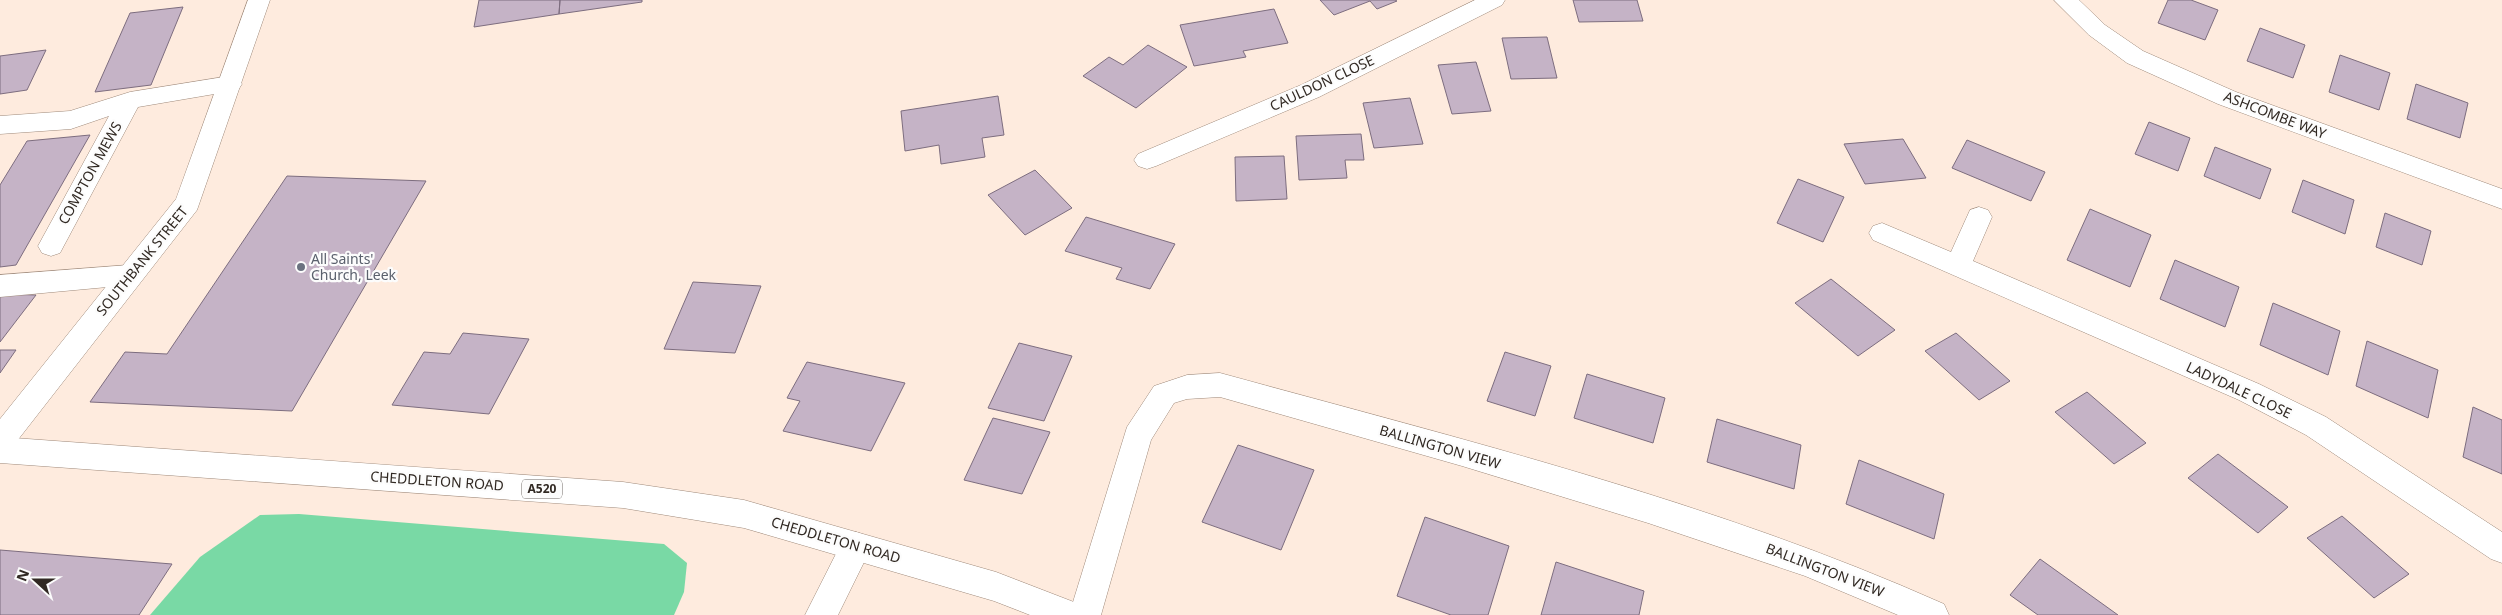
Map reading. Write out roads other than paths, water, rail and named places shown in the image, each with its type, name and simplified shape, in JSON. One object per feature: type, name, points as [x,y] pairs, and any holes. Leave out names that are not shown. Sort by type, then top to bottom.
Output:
[{"type":"main road","name":"SOUTHBANK STREET","points":[[0,441],[129,275],[188,203],[259,0]]},
{"type":"main road","name":"CAULDON CLOSE","points":[[1147,160],[1310,91],[1494,0]]},
{"type":"main road","name":"ASHCOMBE WAY","points":[[2065,0],[2097,30],[2134,57],[2228,98],[2502,199]]},
{"type":"main road","name":"COMPTON MEWS","points":[[0,125],[71,120],[130,100],[230,84]]},
{"type":"main road","name":"COMPTON MEWS","points":[[51,246],[130,100]]},
{"type":"main road","points":[[1958,266],[1979,217]]},
{"type":"main road","name":"LADYDALE CLOSE","points":[[1882,233],[2249,392],[2316,426],[2502,549]]},
{"type":"main road","points":[[0,286],[129,275]]},
{"type":"main road","name":"BALLINGTON VIEW","points":[[1085,615],[1137,436],[1164,394],[1187,387],[1220,385],[1445,447],[1747,540],[1875,588],[1933,615]]},
{"type":"main road","name":"CHEDDLETON ROAD","points":[[0,450],[623,495],[744,514],[996,587],[1068,615]]},
{"type":"main road","points":[[821,615],[856,546]]},
{"type":"place","name":"All Saints' Church, Leek","points":[[301,267]]}]
